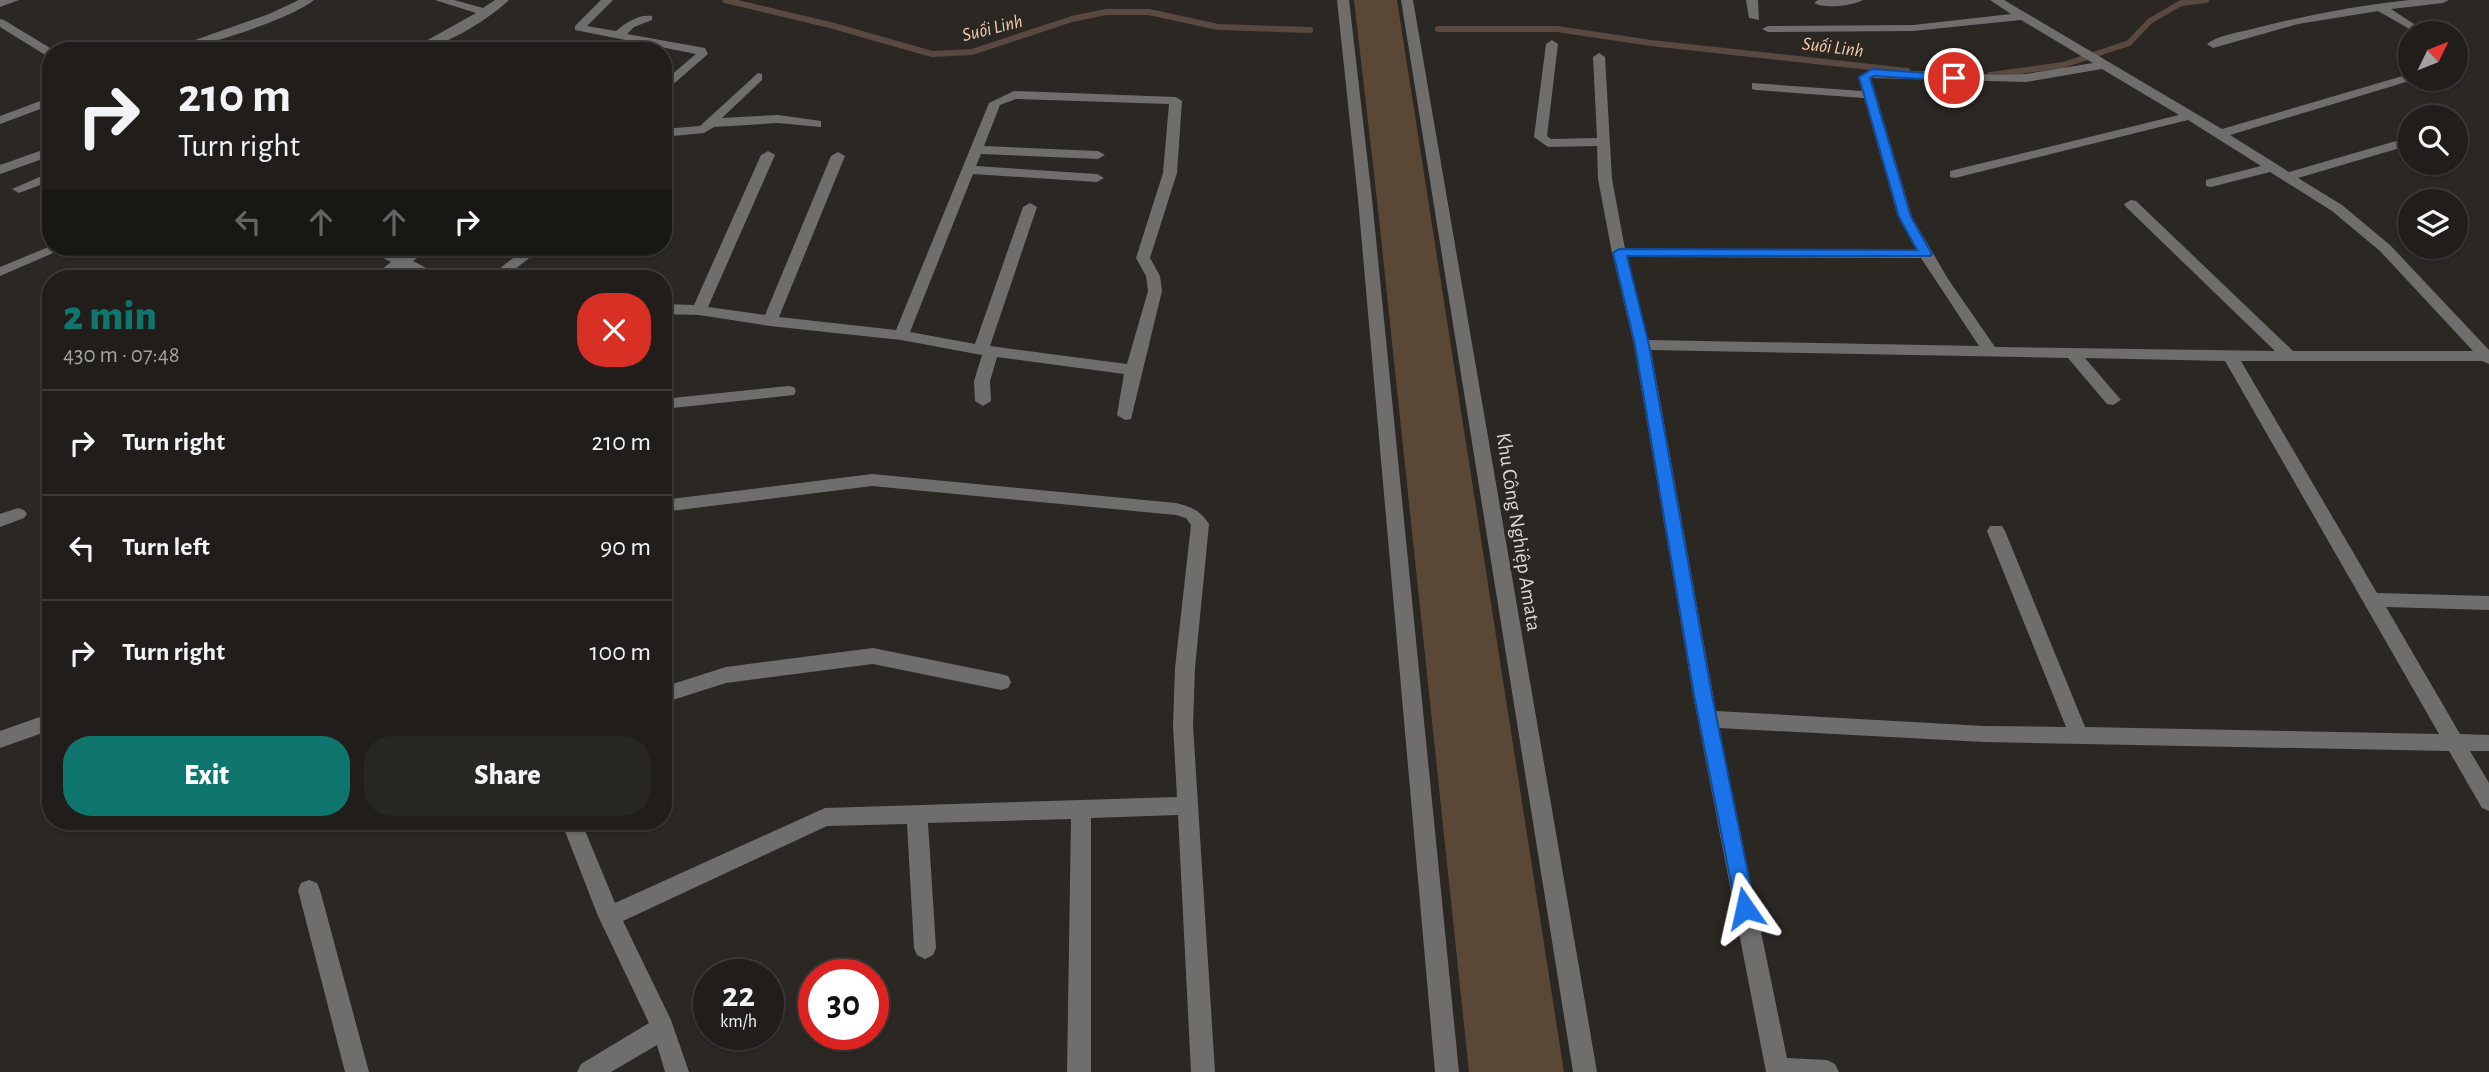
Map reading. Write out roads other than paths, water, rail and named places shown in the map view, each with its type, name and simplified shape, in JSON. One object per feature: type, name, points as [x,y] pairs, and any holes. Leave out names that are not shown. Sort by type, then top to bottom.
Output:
[{"type":"street","points":[[0,4],[13,0]]},
{"type":"street","points":[[196,42],[273,16],[307,0]]},
{"type":"street","points":[[441,0],[484,12]]},
{"type":"street","points":[[433,42],[460,29],[503,0]]},
{"type":"street","points":[[607,0],[579,28],[651,42]]},
{"type":"street","points":[[1343,0],[1364,186],[1447,1072]]},
{"type":"street","name":"Khu Công Nghiệp Amata","points":[[1407,0],[1585,1072]]},
{"type":"street","points":[[1752,0],[1755,18]]},
{"type":"street","points":[[1820,3],[1857,0]]},
{"type":"street","points":[[1996,0],[2290,176],[2337,208],[2385,248],[2488,357]]},
{"type":"street","points":[[2213,44],[2297,19],[2379,6],[2443,0]]},
{"type":"street","points":[[2379,6],[2402,21]]},
{"type":"street","points":[[1768,29],[1913,28],[2022,16]]},
{"type":"street","points":[[618,36],[630,25],[648,18]]},
{"type":"street","points":[[0,22],[42,48]]},
{"type":"street","points":[[1552,44],[1540,137],[1548,142],[1603,142]]},
{"type":"street","points":[[672,46],[701,51],[702,54],[672,81]]},
{"type":"street","points":[[1600,57],[1605,179],[1619,253],[1642,345],[1708,719],[1778,1070],[1827,1072]]},
{"type":"street","points":[[1990,351],[1941,280],[1905,217],[1867,95],[1864,77],[1872,72],[2025,78],[2102,65]]},
{"type":"street","points":[[672,132],[699,131],[758,77]]},
{"type":"street","points":[[2220,134],[2398,82]]},
{"type":"street","points":[[1756,86],[1867,95]]},
{"type":"street","points":[[901,335],[995,103],[1014,95],[1177,101],[1170,173],[1143,258],[1155,283],[1155,290],[1133,370],[1125,415]]},
{"type":"street","points":[[0,120],[42,104]]},
{"type":"street","points":[[1955,174],[2188,116]]},
{"type":"street","points":[[710,123],[789,119],[817,124]]},
{"type":"street","points":[[2290,176],[2398,144]]},
{"type":"street","points":[[976,150],[1098,155]]},
{"type":"street","points":[[0,170],[42,154]]},
{"type":"street","points":[[699,310],[768,155]]},
{"type":"street","points":[[770,321],[838,156]]},
{"type":"street","points":[[2211,183],[2273,167]]},
{"type":"street","points":[[968,170],[1097,178]]},
{"type":"street","points":[[19,189],[42,180]]},
{"type":"street","points":[[2131,204],[2288,355]]},
{"type":"street","points":[[984,401],[981,390],[986,351],[1030,207]]},
{"type":"street","points":[[1619,253],[1926,254]]},
{"type":"street","points":[[0,272],[42,254]]},
{"type":"street","points":[[389,256],[420,270]]},
{"type":"street","points":[[390,270],[411,256]]},
{"type":"street","points":[[505,270],[525,256]]},
{"type":"street","points":[[672,309],[699,310],[770,321],[901,335],[986,351],[1133,370]]},
{"type":"street","points":[[1642,345],[2230,356],[2488,357]]},
{"type":"street","points":[[2071,352],[2113,400]]},
{"type":"street","points":[[2230,356],[2489,802]]},
{"type":"street","points":[[672,403],[788,391]]},
{"type":"street","points":[[672,505],[872,480],[1176,509],[1192,514],[1200,524],[1185,668],[1183,726],[1203,1072]]},
{"type":"street","points":[[0,521],[18,514]]},
{"type":"street","points":[[1996,531],[2079,736]]},
{"type":"street","points":[[2371,600],[2489,603]]},
{"type":"street","points":[[672,692],[726,675],[873,656],[1001,682]]},
{"type":"street","points":[[1708,719],[2079,736],[2489,743]]},
{"type":"street","points":[[0,740],[42,724]]},
{"type":"street","points":[[609,916],[825,817],[1188,806]]},
{"type":"street","points":[[1079,1072],[1081,811]]},
{"type":"street","points":[[917,813],[925,947]]},
{"type":"street","points":[[575,830],[609,916],[663,1028],[677,1072]]},
{"type":"street","points":[[309,890],[357,1072]]},
{"type":"street","points":[[589,1072],[663,1028]]},
{"type":"waterway","name":"Suối Linh","points":[[725,0],[830,25],[932,54],[972,52],[1072,19],[1106,12],[1149,12],[1218,27],[1310,30]]},
{"type":"waterway","name":"Suối Linh","points":[[1990,75],[2063,65],[2129,43],[2150,21],[2181,3],[2206,0]]},
{"type":"waterway","name":"Suối Linh","points":[[1438,29],[1557,29],[1651,43],[1907,71]]}]
